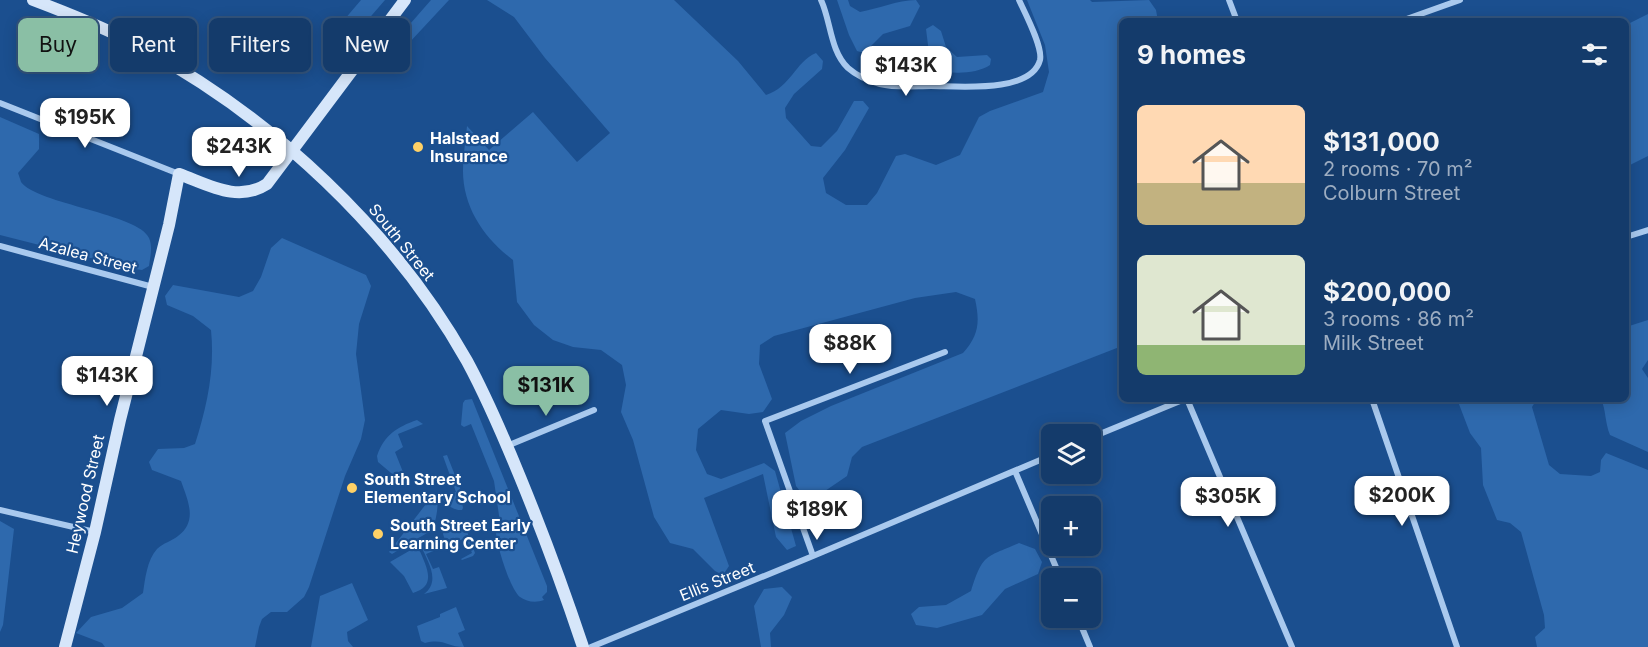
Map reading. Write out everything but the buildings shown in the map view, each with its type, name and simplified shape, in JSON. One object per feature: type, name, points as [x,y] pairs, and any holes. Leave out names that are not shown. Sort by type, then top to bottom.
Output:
[{"type":"main road","name":"South Street","points":[[33,0],[142,47],[214,92],[292,150],[344,198],[391,253],[434,309],[466,360],[507,446],[539,525],[583,647]]},
{"type":"main road","points":[[179,174],[223,190],[248,194],[267,184],[405,0]]},
{"type":"main road","name":"Heywood Street","points":[[65,647],[95,532],[179,174]]},
{"type":"street","points":[[821,0],[843,63],[865,78],[881,84],[997,85],[1028,76],[1038,65],[1040,51],[1019,0]]},
{"type":"street","points":[[1229,0],[1236,18]]},
{"type":"street","points":[[1409,18],[1460,0]]},
{"type":"street","points":[[0,103],[179,174]]},
{"type":"street","points":[[1629,236],[1648,230]]},
{"type":"street","name":"Azalea Street","points":[[0,246],[154,287]]},
{"type":"street","points":[[813,556],[765,421],[945,352]]},
{"type":"street","points":[[1101,434],[1179,402]]},
{"type":"street","points":[[1187,402],[1292,647]]},
{"type":"street","points":[[1373,402],[1457,647]]},
{"type":"street","points":[[507,446],[594,410]]},
{"type":"street","name":"Ellis Street","points":[[591,647],[1041,460]]},
{"type":"street","points":[[1015,471],[1056,568]]},
{"type":"street","points":[[0,510],[95,532]]},
{"type":"street","points":[[1081,628],[1090,647]]},
{"type":"shaded area","points":[[361,0],[385,0],[369,18],[346,18]]},
{"type":"shaded area","points":[[431,0],[449,0],[410,42],[410,24]]},
{"type":"shaded area","points":[[487,0],[674,0],[738,61],[766,95],[787,81],[803,62],[816,53],[823,61],[822,69],[794,94],[785,108],[786,118],[811,146],[821,147],[837,131],[854,101],[863,101],[869,108],[845,150],[823,178],[826,193],[846,205],[867,205],[877,193],[896,156],[905,154],[936,165],[960,155],[979,117],[1043,92],[1049,72],[1045,45],[1027,0],[1090,0],[1092,2],[1149,0],[1156,10],[1157,18],[1119,18],[1119,347],[862,447],[852,457],[847,476],[825,491],[806,499],[796,486],[785,433],[801,421],[831,406],[963,353],[977,328],[975,299],[956,292],[915,298],[774,336],[760,345],[759,364],[772,399],[763,412],[749,414],[721,410],[698,429],[696,450],[707,474],[721,479],[764,463],[775,471],[796,546],[787,550],[776,537],[763,474],[704,498],[729,566],[723,575],[715,571],[693,549],[670,543],[654,517],[633,440],[621,412],[626,385],[622,365],[601,350],[573,347],[553,340],[534,325],[517,302],[513,260],[484,232],[466,196],[463,158],[467,126],[489,150],[533,112],[577,162],[610,133],[545,58],[514,17]]},
{"type":"shaded area","points":[[837,0],[848,0],[850,6],[860,12],[909,0],[916,0],[920,6],[910,26],[883,34],[864,53],[857,51]]},
{"type":"shaded area","points":[[1648,14],[1648,156],[1629,166],[1629,24]]},
{"type":"shaded area","points":[[933,25],[941,31],[946,47],[957,57],[987,55],[991,59],[990,65],[977,71],[961,73],[931,69],[926,29]]},
{"type":"shaded area","points":[[0,117],[39,134],[39,149],[18,173],[21,182],[46,197],[127,222],[141,230],[150,241],[149,266],[142,270],[134,269],[0,235]]},
{"type":"shaded area","points":[[282,238],[366,275],[371,286],[359,324],[356,354],[365,420],[361,439],[345,476],[309,587],[304,597],[287,612],[271,612],[262,619],[255,647],[105,647],[102,643],[76,633],[91,617],[122,608],[143,593],[147,570],[154,553],[184,530],[190,517],[181,481],[152,470],[149,462],[158,449],[184,448],[195,444],[209,388],[212,359],[211,330],[193,316],[167,305],[165,296],[173,285],[239,297],[253,291],[261,277],[271,248]]},
{"type":"shaded area","points":[[1648,320],[1648,360],[1642,369],[1648,378],[1648,452],[1610,435],[1602,402],[1629,402],[1629,326]]},
{"type":"shaded area","points":[[472,399],[547,586],[547,592],[542,597],[544,600],[532,602],[520,597],[505,567],[496,533],[501,529],[494,481],[471,424],[464,427],[461,425],[463,403],[465,400]]},
{"type":"shaded area","points":[[1458,402],[1535,402],[1532,407],[1549,465],[1560,474],[1591,476],[1600,472],[1601,460],[1606,453],[1648,470],[1648,647],[1537,647],[1535,637],[1545,628],[1544,615],[1521,532],[1510,523],[1497,520],[1483,485],[1481,448],[1470,433]]},
{"type":"shaded area","points":[[417,420],[423,424],[398,434],[403,447],[395,452],[407,482],[403,483],[378,462],[377,456],[387,437]]},
{"type":"shaded area","points":[[447,455],[460,488],[462,510],[450,507],[442,498],[456,492],[443,456]]},
{"type":"shaded area","points":[[437,500],[432,530],[392,554],[389,552],[426,504]]},
{"type":"shaded area","points":[[0,521],[14,529],[3,625],[0,632]]},
{"type":"shaded area","points":[[459,524],[465,526],[475,553],[462,560],[472,553],[466,538],[446,543],[443,534],[445,530]]},
{"type":"shaded area","points":[[432,539],[437,539],[443,544],[440,545],[441,548],[426,554],[433,569],[439,567],[447,588],[424,594],[432,583],[432,571],[421,546]]},
{"type":"shaded area","points":[[1019,543],[1035,549],[1042,562],[1038,574],[1005,589],[982,615],[937,628],[916,625],[911,614],[919,607],[946,605],[971,591],[986,559]]},
{"type":"shaded area","points":[[416,547],[425,562],[428,580],[421,590],[413,593],[404,576],[390,562]]},
{"type":"shaded area","points":[[352,583],[368,620],[347,632],[348,641],[353,647],[311,647],[320,596]]},
{"type":"shaded area","points":[[782,587],[792,597],[784,615],[770,633],[771,647],[761,647],[754,606],[764,589]]},
{"type":"shaded area","points":[[456,607],[465,630],[458,633],[464,647],[421,641],[417,626],[440,617],[440,614]]},
{"type":"place","name":"Halstead Insurance","points":[[418,147]]},
{"type":"place","name":"South Street Elementary School","points":[[352,488]]},
{"type":"place","name":"South Street Early Learning Center","points":[[378,534]]}]
